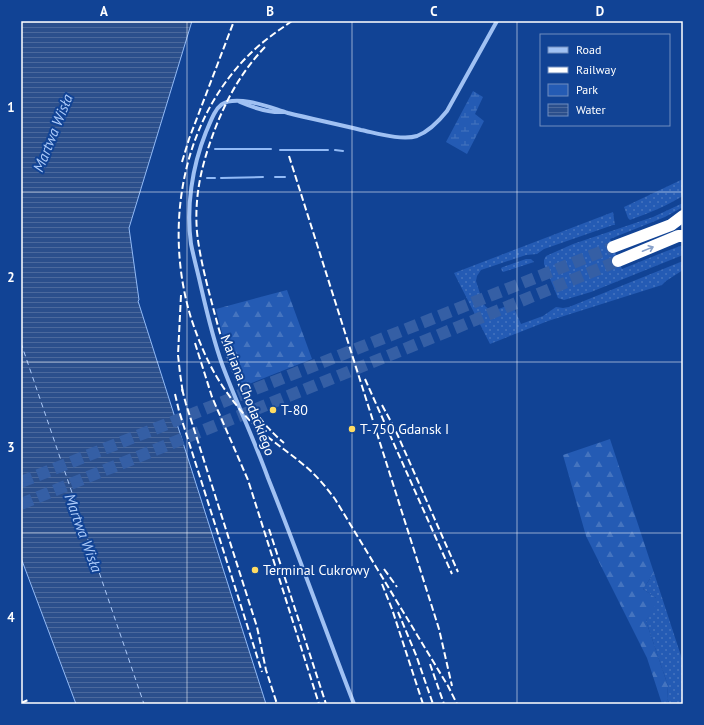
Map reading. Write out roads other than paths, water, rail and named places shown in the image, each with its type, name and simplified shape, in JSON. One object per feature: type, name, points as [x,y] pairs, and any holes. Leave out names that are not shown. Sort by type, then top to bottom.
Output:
[{"type":"highway","points":[[613,247],[671,224],[683,216]]},
{"type":"highway","points":[[618,261],[681,236]]},
{"type":"street","name":"Mariana Chodackiego","points":[[354,704],[269,480],[221,363],[193,255],[190,234],[192,179],[198,153],[210,123],[219,106],[227,101],[250,102],[389,136],[416,136],[429,130],[447,111],[497,21]]},
{"type":"water","name":"Martwa Wisła","points":[[21,21],[192,21],[129,228],[138,301],[266,704],[76,704],[21,558]]},
{"type":"waterway","points":[[215,149],[271,149]]},
{"type":"waterway","points":[[280,150],[328,150]]},
{"type":"waterway","points":[[335,150],[343,151]]},
{"type":"waterway","points":[[221,178],[263,177]]},
{"type":"waterway","points":[[275,177],[285,177]]},
{"type":"waterway","points":[[207,178],[215,178]]},
{"type":"tunnel","points":[[21,482],[613,247]]},
{"type":"tunnel","points":[[21,504],[618,261]]},
{"type":"railway","points":[[182,162],[189,139],[234,21]]},
{"type":"railway","points":[[292,21],[254,50],[229,77],[210,107],[195,140],[185,175],[180,210],[179,247],[183,283],[191,318],[211,367],[236,404],[257,428],[313,473],[335,499],[448,686],[457,704]]},
{"type":"railway","points":[[265,47],[242,75],[225,106],[215,129],[206,154],[200,179],[196,218],[200,253],[207,284],[220,334],[232,369],[247,400],[257,415],[284,443]]},
{"type":"railway","points":[[289,156],[439,629],[452,686]]},
{"type":"railway","points":[[181,295],[178,355],[183,394]]},
{"type":"railway","points":[[195,343],[212,397],[248,480],[319,704]]},
{"type":"railway","points":[[365,379],[452,574]]},
{"type":"railway","points":[[182,389],[257,627],[266,670],[277,704]]},
{"type":"railway","points":[[175,394],[179,411],[262,672]]},
{"type":"railway","points":[[382,405],[395,429],[458,572]]},
{"type":"railway","points":[[269,529],[326,704]]},
{"type":"railway","points":[[384,569],[397,587]]},
{"type":"railway","points":[[382,584],[392,609],[423,704]]},
{"type":"railway","points":[[398,612],[416,655],[433,704]]},
{"type":"railway","points":[[430,664],[444,704]]},
{"type":"railway","points":[[21,703],[28,700]]},
{"type":"place","name":"T-80","points":[[273,410]]},
{"type":"place","name":"T-750 Gdansk I","points":[[352,429]]},
{"type":"place","name":"Terminal Cukrowy","points":[[255,570]]}]
